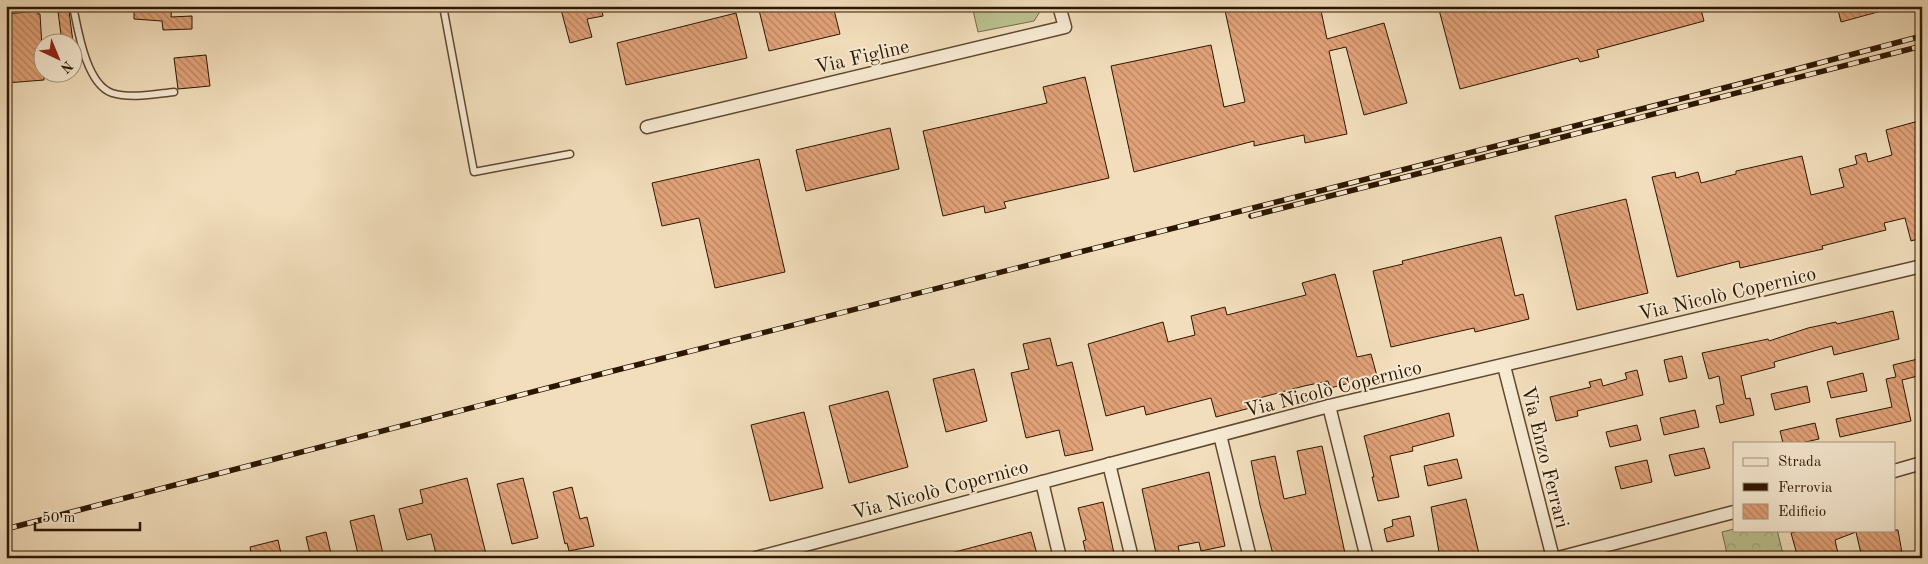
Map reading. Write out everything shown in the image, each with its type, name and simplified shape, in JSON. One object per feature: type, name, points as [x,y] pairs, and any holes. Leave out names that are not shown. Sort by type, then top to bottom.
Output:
[{"type":"street","name":"Via Figline","points":[[647,127],[1065,27],[1059,6]]},
{"type":"street","name":"Via Nicolò Copernico","points":[[756,558],[1329,406],[1922,266]]},
{"type":"street","name":"Via Enzo Ferrari","points":[[1504,366],[1553,558]]},
{"type":"street","points":[[1329,406],[1367,558]]},
{"type":"street","points":[[1220,434],[1250,558]]},
{"type":"street","points":[[1109,464],[1132,558]]},
{"type":"street","points":[[1896,470],[1922,464]]},
{"type":"street","points":[[1042,482],[1060,558]]},
{"type":"street","points":[[1558,558],[1733,512]]},
{"type":"lane","points":[[73,6],[83,52],[95,79],[111,92],[138,95],[174,92]]},
{"type":"lane","points":[[443,6],[474,172],[570,154]]},
{"type":"green space","points":[[972,6],[1040,6],[1041,10],[1034,21],[978,32]]},
{"type":"green space","points":[[1733,529],[1733,532],[1778,532],[1784,558],[1728,558],[1722,532]]},
{"type":"building","points":[[134,6],[172,6],[171,17],[192,16],[192,29],[163,30],[162,21],[134,19]]},
{"type":"building","points":[[560,6],[601,6],[603,16],[587,19],[592,37],[570,43]]},
{"type":"building","points":[[758,6],[833,6],[840,34],[769,51]]},
{"type":"building","points":[[1224,6],[1320,6],[1327,39],[1384,23],[1407,103],[1364,115],[1346,47],[1329,51],[1347,134],[1305,143],[1304,135],[1254,146],[1254,141],[1134,172],[1111,66],[1211,45],[1224,107],[1245,102]]},
{"type":"building","points":[[1438,6],[1700,6],[1704,21],[1597,50],[1599,57],[1580,62],[1578,58],[1460,89]]},
{"type":"building","points":[[1837,6],[1885,6],[1885,10],[1841,22]]},
{"type":"building","points":[[38,11],[38,14],[40,14],[41,32],[32,32],[32,81],[6,83],[6,14]]},
{"type":"building","points":[[69,11],[72,32],[61,32],[58,12]]},
{"type":"building","points":[[736,13],[747,58],[626,85],[617,43]]},
{"type":"building","points":[[206,55],[210,86],[178,89],[174,58]]},
{"type":"building","points":[[1085,77],[1109,178],[1004,202],[1006,208],[985,213],[984,206],[943,216],[923,131],[1047,103],[1043,87]]},
{"type":"building","points":[[1922,120],[1922,238],[1911,241],[1905,218],[1884,223],[1886,230],[1822,246],[1823,249],[1740,268],[1739,261],[1677,277],[1652,177],[1675,172],[1676,178],[1698,172],[1701,183],[1736,174],[1736,171],[1802,156],[1811,195],[1844,187],[1839,169],[1857,164],[1855,156],[1866,153],[1868,162],[1892,155],[1886,130]]},
{"type":"building","points":[[890,128],[899,169],[806,191],[796,150]]},
{"type":"building","points":[[759,159],[785,272],[715,288],[699,218],[662,226],[652,183]]},
{"type":"building","points":[[1626,199],[1648,293],[1577,310],[1555,216]]},
{"type":"building","points":[[1501,237],[1515,296],[1523,294],[1529,319],[1475,332],[1474,328],[1391,347],[1373,271],[1403,264],[1402,261]]},
{"type":"building","points":[[1335,274],[1357,357],[1371,354],[1377,376],[1330,388],[1328,381],[1304,386],[1248,401],[1250,408],[1216,417],[1211,398],[1146,415],[1144,406],[1106,416],[1088,344],[1163,322],[1168,342],[1195,335],[1191,316],[1225,307],[1227,315],[1306,295],[1302,283]]},
{"type":"building","points":[[1893,311],[1899,339],[1834,355],[1832,346],[1774,362],[1775,367],[1741,376],[1746,399],[1750,398],[1754,415],[1720,423],[1716,406],[1724,404],[1719,376],[1709,379],[1702,353],[1768,339],[1769,341],[1808,328],[1836,322],[1837,324]]},
{"type":"building","points":[[1050,338],[1057,366],[1072,362],[1093,450],[1065,456],[1059,430],[1026,438],[1011,373],[1029,369],[1023,344]]},
{"type":"building","points":[[1682,356],[1687,378],[1669,382],[1664,360]]},
{"type":"building","points":[[1922,358],[1922,375],[1902,380],[1911,421],[1840,437],[1836,419],[1892,407],[1886,379],[1896,377],[1893,365]]},
{"type":"building","points":[[974,369],[987,421],[946,432],[933,379]]},
{"type":"building","points":[[1637,370],[1643,395],[1577,411],[1578,416],[1556,421],[1550,397],[1591,387],[1589,382],[1601,379],[1603,386],[1627,379],[1625,373]]},
{"type":"building","points":[[1863,373],[1867,391],[1831,398],[1827,382]]},
{"type":"building","points":[[1807,386],[1810,402],[1775,410],[1771,394]]},
{"type":"building","points":[[888,391],[908,467],[849,483],[829,406]]},
{"type":"building","points":[[1695,410],[1699,427],[1664,435],[1660,418]]},
{"type":"building","points":[[804,412],[823,488],[770,501],[751,425]]},
{"type":"building","points":[[1449,413],[1454,436],[1412,447],[1413,451],[1390,456],[1399,497],[1378,501],[1364,436]]},
{"type":"building","points":[[1815,423],[1819,439],[1806,442],[1783,442],[1780,431]]},
{"type":"building","points":[[1637,425],[1641,440],[1610,447],[1606,432]]},
{"type":"building","points":[[1322,446],[1346,558],[1274,558],[1251,461],[1275,456],[1284,499],[1306,494],[1297,451]]},
{"type":"building","points":[[1704,448],[1710,468],[1675,476],[1669,455]]},
{"type":"building","points":[[1457,459],[1462,478],[1428,486],[1424,466]]},
{"type":"building","points":[[1647,460],[1652,482],[1621,489],[1615,467]]},
{"type":"building","points":[[1209,472],[1225,546],[1201,551],[1199,542],[1178,546],[1180,555],[1157,558],[1142,489]]},
{"type":"building","points":[[467,478],[487,558],[437,558],[431,534],[407,540],[399,509],[423,503],[420,490]]},
{"type":"building","points":[[523,478],[538,538],[512,544],[497,484]]},
{"type":"building","points":[[572,487],[580,519],[587,517],[594,546],[569,551],[567,543],[565,544],[553,492]]},
{"type":"building","points":[[1466,499],[1480,558],[1440,558],[1431,507]]},
{"type":"building","points":[[1103,502],[1115,558],[1087,558],[1083,541],[1086,540],[1078,508]]},
{"type":"building","points":[[374,515],[384,558],[359,558],[350,521]]},
{"type":"building","points":[[1410,516],[1414,536],[1387,542],[1384,529],[1393,526],[1392,520]]},
{"type":"building","points":[[1898,530],[1902,553],[1877,558],[1862,558],[1856,532],[1896,532]]},
{"type":"building","points":[[326,532],[332,558],[311,558],[306,537]]},
{"type":"building","points":[[1031,532],[1038,558],[947,558],[947,554]]},
{"type":"building","points":[[1856,532],[1835,540],[1839,558],[1798,558],[1791,533]]},
{"type":"building","points":[[278,540],[282,558],[252,558],[250,547]]},
{"type":"railway","points":[[6,529],[605,373],[1922,36]]},
{"type":"railway","points":[[1251,216],[1922,46]]}]
